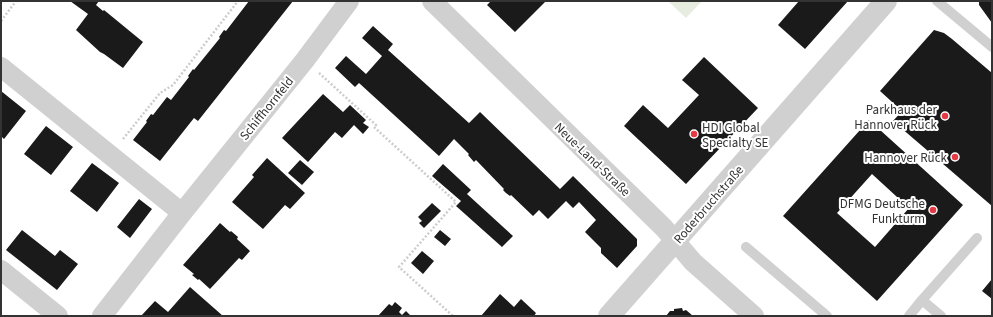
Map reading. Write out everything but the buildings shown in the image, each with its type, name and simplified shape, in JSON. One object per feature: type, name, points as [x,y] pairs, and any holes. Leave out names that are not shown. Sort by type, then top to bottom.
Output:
[{"type":"street","name":"Schiffhornfeld","points":[[102,316],[182,213],[305,60],[349,1]]},
{"type":"street","name":"Neue-Land-Straße","points":[[432,1],[664,228],[693,262],[754,316]]},
{"type":"street","name":"Roderbruchstraße","points":[[609,316],[886,1]]},
{"type":"street","points":[[1,68],[182,213]]},
{"type":"street","points":[[1,270],[58,316]]},
{"type":"lane","points":[[937,1],[992,47]]},
{"type":"lane","points":[[909,316],[976,238]]},
{"type":"lane","points":[[746,246],[827,316]]},
{"type":"lane","points":[[922,300],[941,316]]},
{"type":"path","points":[[1,21],[16,1]]},
{"type":"path","points":[[110,155],[160,93],[173,85],[238,1]]},
{"type":"path","points":[[305,60],[376,124],[374,127],[456,202],[399,267],[453,316]]},
{"type":"shaded area","points":[[668,1],[702,1],[686,18]]},
{"type":"place","name":"Parkhaus der Hannover Rück","points":[[945,116]]},
{"type":"place","name":"HDI Global Specialty SE","points":[[694,134]]},
{"type":"place","name":"Hannover Rück","points":[[955,157]]},
{"type":"place","name":"DFMG Deutsche Funkturm","points":[[933,210]]}]
